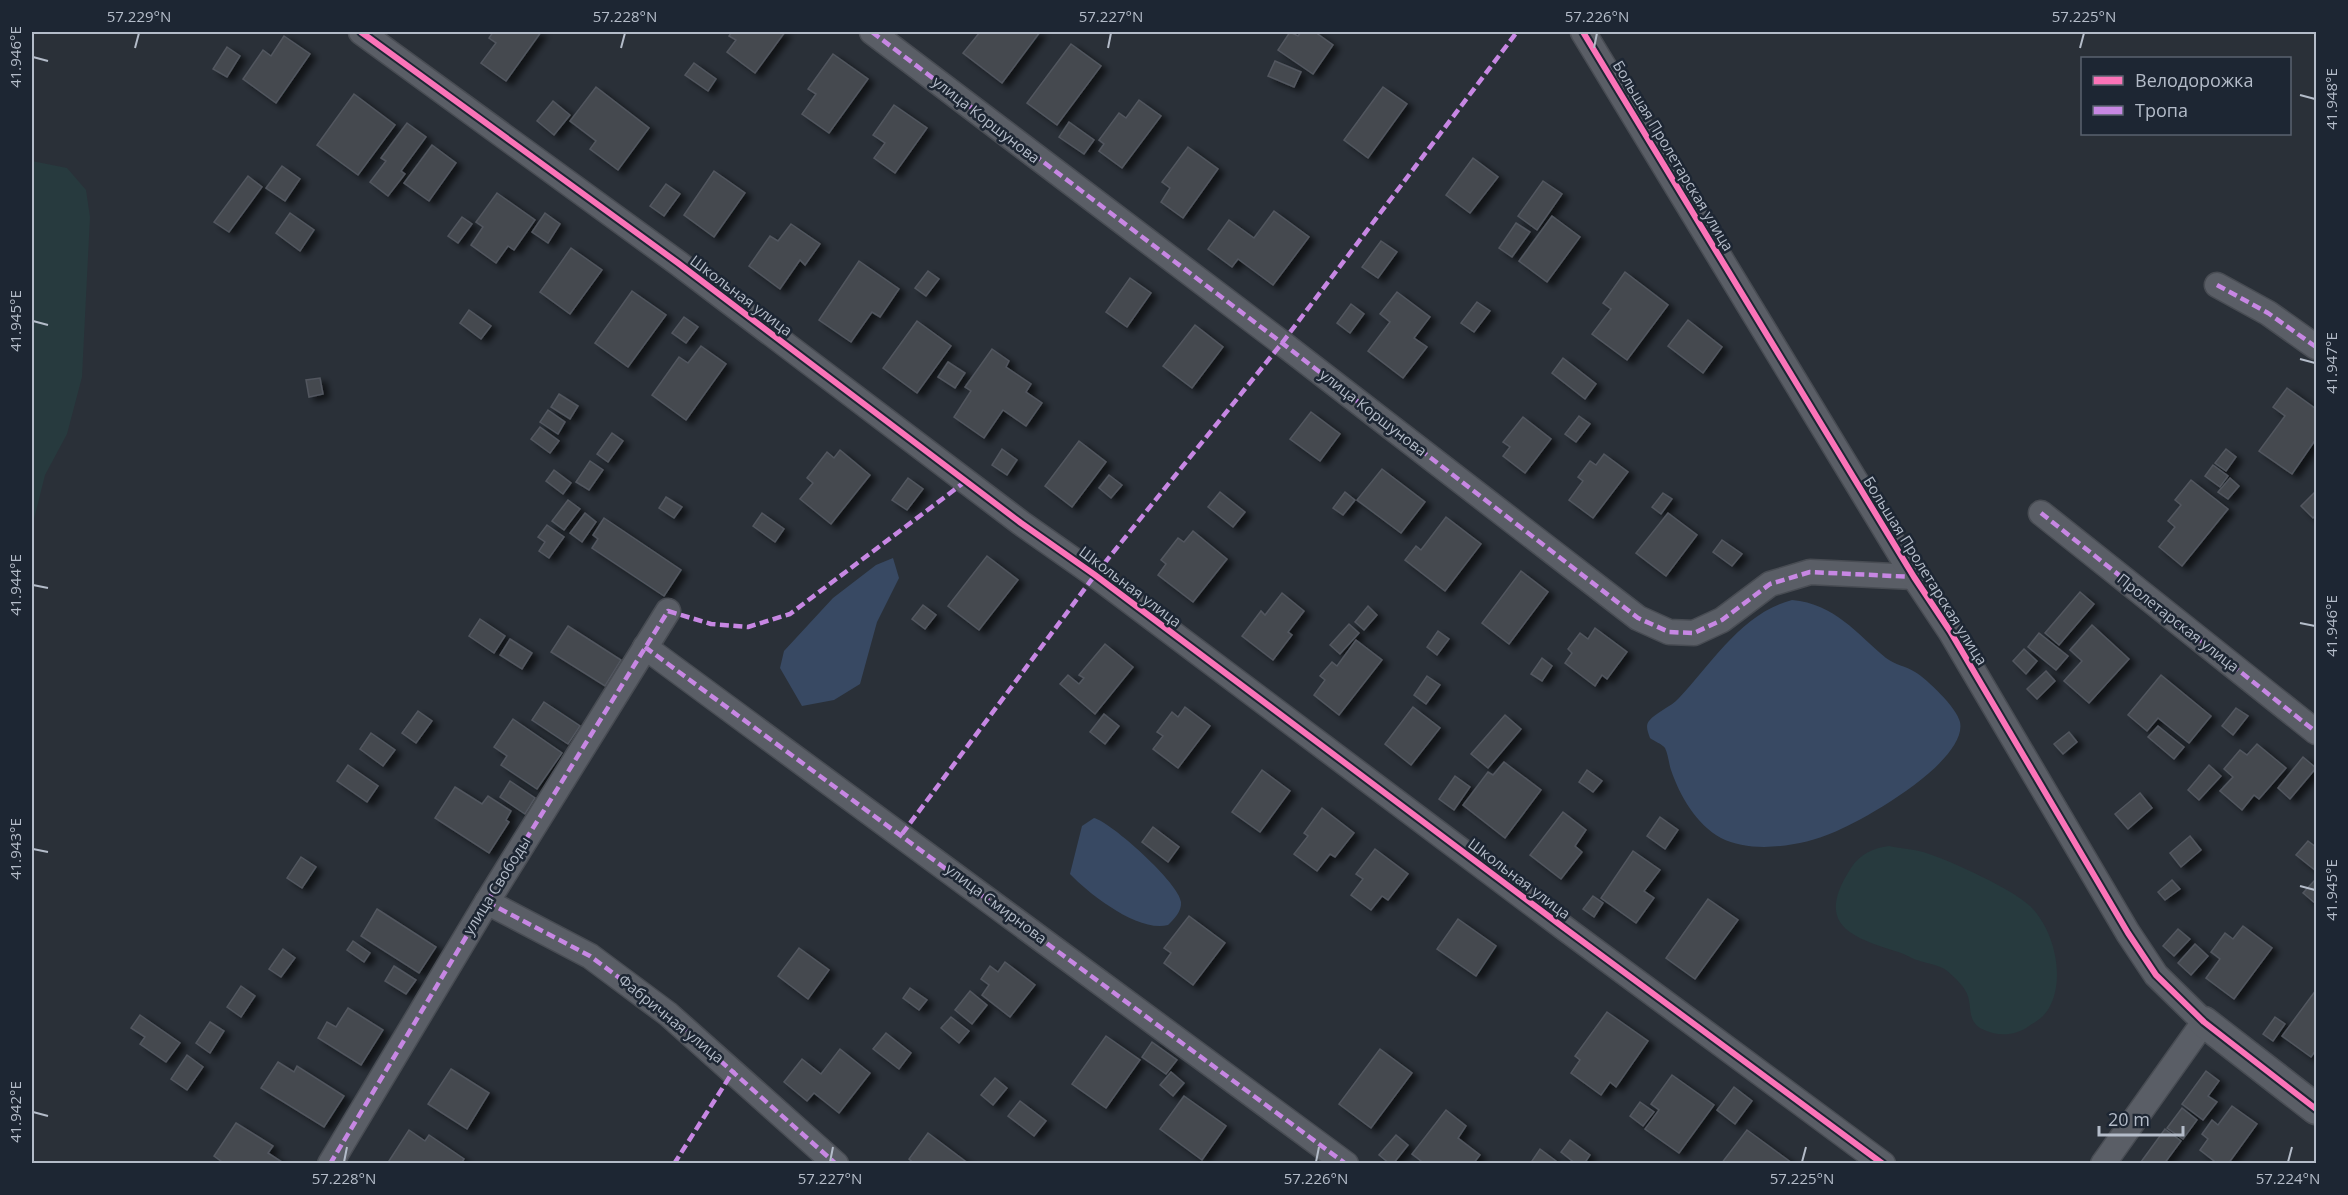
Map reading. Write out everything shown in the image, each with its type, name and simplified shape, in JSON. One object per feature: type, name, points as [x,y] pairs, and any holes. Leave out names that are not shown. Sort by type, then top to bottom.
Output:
[{"type":"street","name":"Школьная улица","points":[[362,32],[678,263],[1021,523],[1095,575],[1883,1164]]},
{"type":"street","name":"улица Коршунова","points":[[872,32],[1282,343],[1638,618],[1669,632],[1694,633],[1722,620],[1770,584],[1810,572],[1914,577]]},
{"type":"street","name":"Большая Пролетарская улица","points":[[1583,32],[1914,577],[1950,630],[2128,933],[2156,975],[2204,1022],[2316,1109]]},
{"type":"street","points":[[2217,285],[2268,313],[2316,347]]},
{"type":"street","name":"Пролетарская улица","points":[[2041,513],[2316,732]]},
{"type":"street","name":"улица Свободы","points":[[330,1164],[487,902],[668,611]]},
{"type":"street","name":"улица Смирнова","points":[[645,647],[1346,1164]]},
{"type":"street","name":"Фабричная улица","points":[[487,902],[590,956],[651,1001],[734,1070],[836,1164]]},
{"type":"street","points":[[2103,1164],[2204,1022]]},
{"type":"green space","points":[[32,161],[67,168],[86,190],[90,217],[82,377],[67,434],[45,475],[32,527]]},
{"type":"green space","points":[[1889,846],[1924,852],[1952,863],[1996,884],[2030,906],[2051,940],[2057,969],[2054,996],[2043,1016],[2024,1029],[2012,1033],[2000,1034],[1982,1029],[1973,1021],[1965,990],[1946,970],[1863,939],[1841,924],[1836,902],[1841,886],[1851,868],[1867,852]]},
{"type":"water","points":[[893,558],[899,578],[877,622],[860,684],[834,700],[802,706],[780,668],[784,651],[833,598],[876,565]]},
{"type":"water","points":[[1792,600],[1821,607],[1833,614],[1886,658],[1912,670],[1927,681],[1941,694],[1958,716],[1960,722],[1958,737],[1948,754],[1911,788],[1847,826],[1820,838],[1792,845],[1747,846],[1721,838],[1697,817],[1684,799],[1675,780],[1665,748],[1650,738],[1647,725],[1652,718],[1679,698],[1743,627],[1774,606]]},
{"type":"water","points":[[1094,818],[1115,830],[1144,855],[1178,893],[1181,902],[1180,909],[1168,925],[1156,926],[1129,918],[1089,892],[1070,874],[1082,826]]},
{"type":"building","points":[[493,32],[541,32],[506,81],[481,63],[496,43],[489,38]]},
{"type":"building","points":[[732,32],[785,32],[755,73],[727,52],[736,40],[729,36]]},
{"type":"building","points":[[980,32],[1040,32],[1002,83],[963,53]]},
{"type":"building","points":[[1290,32],[1298,36],[1301,32],[1315,32],[1333,45],[1313,74],[1278,50]]},
{"type":"building","points":[[284,36],[310,54],[276,103],[243,79],[263,50],[271,56]]},
{"type":"building","points":[[1071,44],[1101,66],[1057,125],[1027,103]]},
{"type":"building","points":[[227,47],[240,56],[227,77],[213,69]]},
{"type":"building","points":[[833,54],[868,79],[829,133],[802,114],[816,94],[808,89]]},
{"type":"building","points":[[1275,61],[1301,72],[1294,87],[1268,76]]},
{"type":"building","points":[[694,63],[716,79],[708,91],[685,75]]},
{"type":"building","points":[[596,87],[649,128],[618,170],[590,149],[596,141],[570,121]]},
{"type":"building","points":[[1383,87],[1407,104],[1368,158],[1344,140]]},
{"type":"building","points":[[354,94],[395,125],[358,175],[317,145]]},
{"type":"building","points":[[1139,100],[1161,116],[1122,168],[1099,151],[1104,144],[1099,140],[1119,113],[1126,118]]},
{"type":"building","points":[[553,101],[570,115],[554,135],[537,121]]},
{"type":"building","points":[[894,105],[927,128],[895,173],[874,158],[885,143],[873,135]]},
{"type":"building","points":[[1069,122],[1094,140],[1084,154],[1059,137]]},
{"type":"building","points":[[407,123],[426,137],[401,171],[405,174],[388,196],[370,182],[386,161],[381,158]]},
{"type":"building","points":[[432,145],[456,163],[429,201],[404,183]]},
{"type":"building","points":[[1188,147],[1218,169],[1183,218],[1161,202],[1170,188],[1162,182]]},
{"type":"building","points":[[1473,158],[1498,177],[1470,213],[1446,195]]},
{"type":"building","points":[[282,166],[300,179],[285,201],[266,188]]},
{"type":"building","points":[[714,171],[745,193],[714,237],[684,215]]},
{"type":"building","points":[[248,176],[262,187],[229,232],[214,222]]},
{"type":"building","points":[[1543,181],[1562,194],[1537,230],[1518,216]]},
{"type":"building","points":[[666,184],[680,194],[664,216],[650,206]]},
{"type":"building","points":[[497,193],[535,220],[514,250],[508,246],[496,263],[471,245],[483,227],[476,222]]},
{"type":"building","points":[[1274,211],[1309,237],[1273,285],[1238,259],[1232,267],[1208,249],[1229,220],[1254,238]]},
{"type":"building","points":[[290,213],[314,230],[300,251],[276,233]]},
{"type":"building","points":[[545,213],[560,224],[548,243],[532,232]]},
{"type":"building","points":[[1552,216],[1580,237],[1547,282],[1519,261]]},
{"type":"building","points":[[462,217],[472,224],[458,243],[448,236]]},
{"type":"building","points":[[1516,223],[1530,232],[1512,257],[1499,248]]},
{"type":"building","points":[[791,224],[820,244],[805,265],[800,260],[780,289],[749,266],[770,236],[778,241]]},
{"type":"building","points":[[1381,241],[1397,252],[1378,278],[1362,267]]},
{"type":"building","points":[[571,248],[602,270],[570,314],[540,292]]},
{"type":"building","points":[[859,261],[899,289],[880,317],[872,312],[851,342],[819,320]]},
{"type":"building","points":[[928,271],[939,279],[926,296],[915,288]]},
{"type":"building","points":[[1625,272],[1668,305],[1627,360],[1592,334],[1611,309],[1603,303]]},
{"type":"building","points":[[1130,278],[1151,293],[1127,327],[1106,312]]},
{"type":"building","points":[[632,291],[666,315],[628,367],[595,343]]},
{"type":"building","points":[[1397,292],[1430,317],[1414,338],[1427,347],[1403,378],[1368,351],[1390,322],[1380,314]]},
{"type":"building","points":[[1477,302],[1490,311],[1474,332],[1461,323]]},
{"type":"building","points":[[1351,304],[1364,314],[1350,333],[1337,323]]},
{"type":"building","points":[[469,310],[491,326],[481,339],[460,323]]},
{"type":"building","points":[[684,317],[698,327],[686,343],[672,333]]},
{"type":"building","points":[[1688,320],[1722,347],[1703,373],[1668,346]]},
{"type":"building","points":[[917,321],[951,346],[917,393],[883,368]]},
{"type":"building","points":[[1195,325],[1223,347],[1192,388],[1163,366]]},
{"type":"building","points":[[701,346],[726,364],[686,420],[652,395],[679,357],[688,363]]},
{"type":"building","points":[[992,349],[1009,361],[1006,367],[1031,384],[1026,392],[1042,403],[1026,426],[1003,410],[984,438],[954,417],[971,391],[965,387]]},
{"type":"building","points":[[1563,358],[1596,384],[1585,399],[1552,373]]},
{"type":"building","points":[[948,362],[965,373],[955,388],[938,377]]},
{"type":"building","points":[[320,378],[323,394],[309,397],[306,380]]},
{"type":"building","points":[[2287,388],[2316,409],[2316,439],[2292,474],[2259,451],[2285,416],[2273,407]]},
{"type":"building","points":[[559,394],[578,406],[570,419],[551,407]]},
{"type":"building","points":[[548,410],[565,422],[558,434],[540,422]]},
{"type":"building","points":[[1311,412],[1340,434],[1320,461],[1290,439]]},
{"type":"building","points":[[1579,416],[1590,424],[1576,442],[1565,434]]},
{"type":"building","points":[[1523,417],[1551,439],[1525,473],[1503,456],[1510,447],[1503,442]]},
{"type":"building","points":[[540,427],[559,441],[550,453],[531,439]]},
{"type":"building","points":[[612,433],[623,441],[608,462],[597,454]]},
{"type":"building","points":[[1079,441],[1106,462],[1072,507],[1045,486]]},
{"type":"building","points":[[1002,449],[1017,460],[1007,475],[992,465]]},
{"type":"building","points":[[2226,449],[2236,457],[2226,471],[2215,463]]},
{"type":"building","points":[[840,450],[870,475],[831,524],[800,499],[813,483],[807,478],[827,452],[834,458]]},
{"type":"building","points":[[1604,454],[1628,472],[1593,518],[1569,500],[1583,481],[1578,477],[1590,461],[1596,465]]},
{"type":"building","points":[[590,461],[603,470],[589,490],[576,482]]},
{"type":"building","points":[[2213,465],[2228,476],[2220,487],[2205,476]]},
{"type":"building","points":[[1382,469],[1425,502],[1401,533],[1357,500]]},
{"type":"building","points":[[554,470],[571,483],[563,494],[546,481]]},
{"type":"building","points":[[1109,475],[1122,485],[1111,498],[1099,488]]},
{"type":"building","points":[[908,478],[923,489],[907,510],[892,500]]},
{"type":"building","points":[[2230,478],[2239,486],[2228,499],[2218,492]]},
{"type":"building","points":[[2191,480],[2228,509],[2182,566],[2159,547],[2175,527],[2168,521],[2181,505],[2175,500]]},
{"type":"building","points":[[1220,492],[1245,512],[1233,527],[1208,507]]},
{"type":"building","points":[[1345,492],[1355,500],[1343,515],[1333,508]]},
{"type":"building","points":[[2315,492],[2316,515],[2313,518],[2301,506]]},
{"type":"building","points":[[1663,493],[1672,499],[1661,514],[1652,507]]},
{"type":"building","points":[[666,497],[682,507],[674,518],[659,508]]},
{"type":"building","points":[[568,500],[580,509],[564,530],[552,521]]},
{"type":"building","points":[[585,513],[596,522],[582,542],[570,533]]},
{"type":"building","points":[[762,513],[784,529],[775,542],[753,526]]},
{"type":"building","points":[[1668,513],[1697,535],[1666,576],[1636,553]]},
{"type":"building","points":[[1446,517],[1481,544],[1445,591],[1405,560],[1416,546],[1421,550]]},
{"type":"building","points":[[604,518],[681,570],[664,596],[592,548],[598,539],[593,535]]},
{"type":"building","points":[[547,525],[564,537],[549,558],[539,551],[545,542],[538,537]]},
{"type":"building","points":[[1193,531],[1227,559],[1193,602],[1158,575],[1166,564],[1161,560],[1178,538],[1184,542]]},
{"type":"building","points":[[1722,540],[1742,554],[1732,566],[1713,552]]},
{"type":"building","points":[[987,556],[1018,580],[979,630],[948,606]]},
{"type":"building","points":[[1521,571],[1548,592],[1509,644],[1482,623]]},
{"type":"building","points":[[2080,592],[2094,604],[2059,645],[2045,633]]},
{"type":"building","points":[[1282,593],[1304,611],[1288,632],[1292,635],[1273,660],[1242,636],[1261,611],[1265,615]]},
{"type":"building","points":[[923,605],[936,615],[925,629],[912,619]]},
{"type":"building","points":[[1368,606],[1377,615],[1364,630],[1355,622]]},
{"type":"building","points":[[480,619],[505,636],[494,653],[469,636]]},
{"type":"building","points":[[1349,624],[1359,633],[1340,654],[1330,645]]},
{"type":"building","points":[[2092,625],[2129,659],[2089,703],[2064,681],[2082,661],[2070,650]]},
{"type":"building","points":[[568,626],[621,660],[605,686],[551,652]]},
{"type":"building","points":[[1595,628],[1627,652],[1607,679],[1602,675],[1595,686],[1565,663],[1572,653],[1568,649],[1580,633],[1588,639]]},
{"type":"building","points":[[1438,631],[1449,639],[1437,655],[1427,647]]},
{"type":"building","points":[[2039,633],[2068,656],[2056,670],[2028,647]]},
{"type":"building","points":[[510,639],[532,653],[522,669],[500,655]]},
{"type":"building","points":[[1356,640],[1382,660],[1339,715],[1314,695],[1325,680],[1320,676],[1332,662],[1337,666]]},
{"type":"building","points":[[1105,644],[1133,667],[1095,714],[1060,684],[1068,675],[1079,684],[1084,678],[1079,675]]},
{"type":"building","points":[[2024,649],[2037,661],[2026,674],[2013,661]]},
{"type":"building","points":[[1542,658],[1552,666],[1542,681],[1531,674]]},
{"type":"building","points":[[2046,671],[2055,681],[2037,699],[2027,689]]},
{"type":"building","points":[[2161,675],[2211,716],[2189,743],[2158,718],[2147,731],[2128,715]]},
{"type":"building","points":[[1427,676],[1440,685],[1426,704],[1414,695]]},
{"type":"building","points":[[544,702],[580,726],[568,744],[532,720]]},
{"type":"building","points":[[1185,707],[1210,726],[1178,768],[1153,749],[1163,736],[1157,732],[1172,712],[1178,717]]},
{"type":"building","points":[[1413,707],[1440,728],[1411,765],[1385,744]]},
{"type":"building","points":[[2236,708],[2248,716],[2233,735],[2222,726]]},
{"type":"building","points":[[418,711],[432,721],[416,743],[402,733]]},
{"type":"building","points":[[1104,714],[1119,726],[1105,744],[1090,732]]},
{"type":"building","points":[[1505,715],[1521,729],[1488,768],[1471,754]]},
{"type":"building","points":[[513,719],[562,753],[537,789],[501,765],[507,756],[494,747]]},
{"type":"building","points":[[2158,726],[2184,747],[2174,759],[2148,737]]},
{"type":"building","points":[[2069,732],[2077,742],[2063,754],[2054,744]]},
{"type":"building","points":[[371,733],[395,750],[383,766],[360,749]]},
{"type":"building","points":[[2257,744],[2286,768],[2259,799],[2254,795],[2242,810],[2220,791],[2233,777],[2224,769],[2240,750],[2247,755]]},
{"type":"building","points":[[2303,757],[2316,768],[2290,799],[2278,788]]},
{"type":"building","points":[[1504,762],[1541,790],[1505,838],[1463,805],[1488,772],[1493,775]]},
{"type":"building","points":[[348,765],[378,786],[367,802],[337,781]]},
{"type":"building","points":[[2209,765],[2221,776],[2199,800],[2188,790]]},
{"type":"building","points":[[1262,770],[1290,791],[1260,832],[1232,812]]},
{"type":"building","points":[[1587,770],[1602,781],[1593,792],[1579,782]]},
{"type":"building","points":[[1455,776],[1470,787],[1454,810],[1439,799]]},
{"type":"building","points":[[510,781],[535,798],[525,814],[500,797]]},
{"type":"building","points":[[455,787],[482,804],[488,796],[511,811],[506,820],[509,822],[489,853],[435,818]]},
{"type":"building","points":[[2140,793],[2152,808],[2128,829],[2115,814]]},
{"type":"building","points":[[1322,808],[1354,833],[1335,857],[1330,854],[1317,871],[1294,854],[1308,836],[1304,833]]},
{"type":"building","points":[[1563,812],[1586,830],[1575,846],[1582,852],[1561,879],[1530,855]]},
{"type":"building","points":[[1660,817],[1678,830],[1665,849],[1647,836]]},
{"type":"building","points":[[1153,827],[1179,847],[1168,862],[1142,842]]},
{"type":"building","points":[[2190,836],[2201,850],[2181,867],[2170,853]]},
{"type":"building","points":[[2308,841],[2316,847],[2316,871],[2296,855]]},
{"type":"building","points":[[1375,849],[1408,874],[1388,900],[1382,896],[1371,910],[1351,895],[1363,879],[1356,874]]},
{"type":"building","points":[[1633,851],[1660,870],[1644,891],[1654,898],[1636,923],[1601,898]]},
{"type":"building","points":[[301,857],[316,867],[302,888],[287,878]]},
{"type":"building","points":[[2172,880],[2180,889],[2165,900],[2158,892]]},
{"type":"building","points":[[2314,881],[2316,883],[2316,904],[2303,893]]},
{"type":"building","points":[[1593,896],[1603,903],[1594,917],[1583,909]]},
{"type":"building","points":[[1708,899],[1738,920],[1695,979],[1666,958]]},
{"type":"building","points":[[377,909],[436,947],[419,973],[361,936]]},
{"type":"building","points":[[1189,916],[1225,943],[1193,985],[1164,963],[1171,953],[1164,948]]},
{"type":"building","points":[[1458,919],[1496,946],[1476,976],[1437,949]]},
{"type":"building","points":[[2243,926],[2272,948],[2234,999],[2206,978],[2220,959],[2211,952],[2225,933],[2233,939]]},
{"type":"building","points":[[2178,929],[2190,939],[2174,956],[2163,946]]},
{"type":"building","points":[[353,941],[370,953],[364,962],[347,950]]},
{"type":"building","points":[[2195,944],[2208,956],[2191,975],[2178,963]]},
{"type":"building","points":[[799,948],[829,970],[808,999],[778,976]]},
{"type":"building","points":[[283,949],[295,958],[281,977],[269,969]]},
{"type":"building","points":[[1005,962],[1035,985],[1010,1017],[982,995],[989,985],[981,979],[990,966],[998,972]]},
{"type":"building","points":[[394,966],[416,980],[406,994],[385,981]]},
{"type":"building","points":[[241,986],[255,996],[241,1017],[227,1007]]},
{"type":"building","points":[[910,988],[927,1000],[919,1010],[903,998]]},
{"type":"building","points":[[2316,990],[2316,1050],[2311,1057],[2282,1036]]},
{"type":"building","points":[[970,991],[987,1005],[972,1024],[955,1010]]},
{"type":"building","points":[[348,1008],[383,1030],[361,1065],[318,1038],[327,1022],[336,1027]]},
{"type":"building","points":[[1607,1012],[1648,1041],[1616,1087],[1610,1082],[1601,1095],[1571,1073],[1580,1060],[1575,1056]]},
{"type":"building","points":[[140,1015],[180,1043],[166,1062],[140,1044],[145,1037],[131,1028]]},
{"type":"building","points":[[951,1017],[969,1031],[959,1043],[941,1028]]},
{"type":"building","points":[[2275,1017],[2285,1024],[2273,1041],[2263,1034]]},
{"type":"building","points":[[210,1022],[224,1031],[210,1053],[196,1043]]},
{"type":"building","points":[[886,1033],[911,1053],[899,1069],[873,1049]]},
{"type":"building","points":[[1106,1036],[1140,1060],[1106,1108],[1072,1084]]},
{"type":"building","points":[[1152,1042],[1177,1060],[1166,1074],[1142,1057]]},
{"type":"building","points":[[840,1049],[870,1073],[839,1113],[814,1093],[807,1101],[784,1082],[802,1059],[821,1074]]},
{"type":"building","points":[[1380,1049],[1412,1073],[1371,1128],[1339,1104]]},
{"type":"building","points":[[187,1055],[203,1067],[187,1090],[171,1079]]},
{"type":"building","points":[[278,1062],[294,1072],[297,1066],[344,1096],[324,1127],[261,1088]]},
{"type":"building","points":[[451,1069],[489,1093],[467,1129],[428,1104]]},
{"type":"building","points":[[2206,1071],[2219,1081],[2208,1096],[2217,1102],[2203,1120],[2182,1104]]},
{"type":"building","points":[[1171,1072],[1184,1083],[1173,1096],[1160,1085]]},
{"type":"building","points":[[1672,1075],[1714,1105],[1679,1153],[1645,1129],[1659,1110],[1651,1104]]},
{"type":"building","points":[[995,1078],[1007,1088],[993,1105],[981,1095]]},
{"type":"building","points":[[1734,1087],[1752,1101],[1735,1124],[1717,1110]]},
{"type":"building","points":[[1184,1096],[1226,1126],[1202,1160],[1160,1129]]},
{"type":"building","points":[[1020,1101],[1046,1121],[1034,1136],[1008,1116]]},
{"type":"building","points":[[1640,1102],[1654,1112],[1643,1126],[1630,1116]]},
{"type":"building","points":[[2232,1106],[2257,1124],[2228,1164],[2218,1164],[2200,1150],[2208,1139],[2202,1134],[2212,1120],[2218,1125]]},
{"type":"building","points":[[2182,1108],[2197,1120],[2183,1139],[2167,1128]]},
{"type":"building","points":[[1446,1110],[1466,1126],[1458,1138],[1480,1155],[1473,1164],[1425,1164],[1412,1154]]},
{"type":"building","points":[[236,1123],[273,1146],[268,1153],[285,1164],[225,1164],[214,1156]]},
{"type":"building","points":[[2165,1129],[2181,1141],[2164,1164],[2143,1164],[2141,1162]]},
{"type":"building","points":[[409,1130],[425,1141],[429,1135],[464,1159],[461,1164],[387,1164]]},
{"type":"building","points":[[1747,1130],[1792,1163],[1721,1164]]},
{"type":"building","points":[[928,1133],[969,1164],[915,1164],[909,1159]]},
{"type":"building","points":[[1396,1135],[1408,1145],[1393,1164],[1390,1164],[1379,1155]]},
{"type":"building","points":[[1570,1140],[1590,1155],[1584,1164],[1576,1164],[1561,1152]]},
{"type":"building","points":[[1540,1149],[1560,1164],[1530,1164]]},
{"type":"marked path","points":[[872,32],[1282,343],[1638,618],[1669,632],[1694,633],[1722,620],[1770,584],[1810,572],[1914,577]]},
{"type":"marked path","points":[[902,834],[1095,575],[1282,343],[1517,32]]},
{"type":"marked path","points":[[2217,285],[2268,313],[2316,347]]},
{"type":"marked path","points":[[330,1164],[487,902],[668,611],[711,624],[748,627],[790,614],[966,481]]},
{"type":"marked path","points":[[2041,513],[2316,732]]},
{"type":"marked path","points":[[645,647],[1346,1164]]},
{"type":"marked path","points":[[487,902],[590,956],[668,1014],[836,1164]]},
{"type":"marked path","points":[[674,1164],[734,1070]]},
{"type":"cycle path","points":[[361,32],[678,263],[1021,523],[1095,575],[1883,1164]]},
{"type":"cycle path","points":[[1583,32],[1914,577],[1950,631],[2128,933],[2156,975],[2204,1022],[2316,1109]]}]
